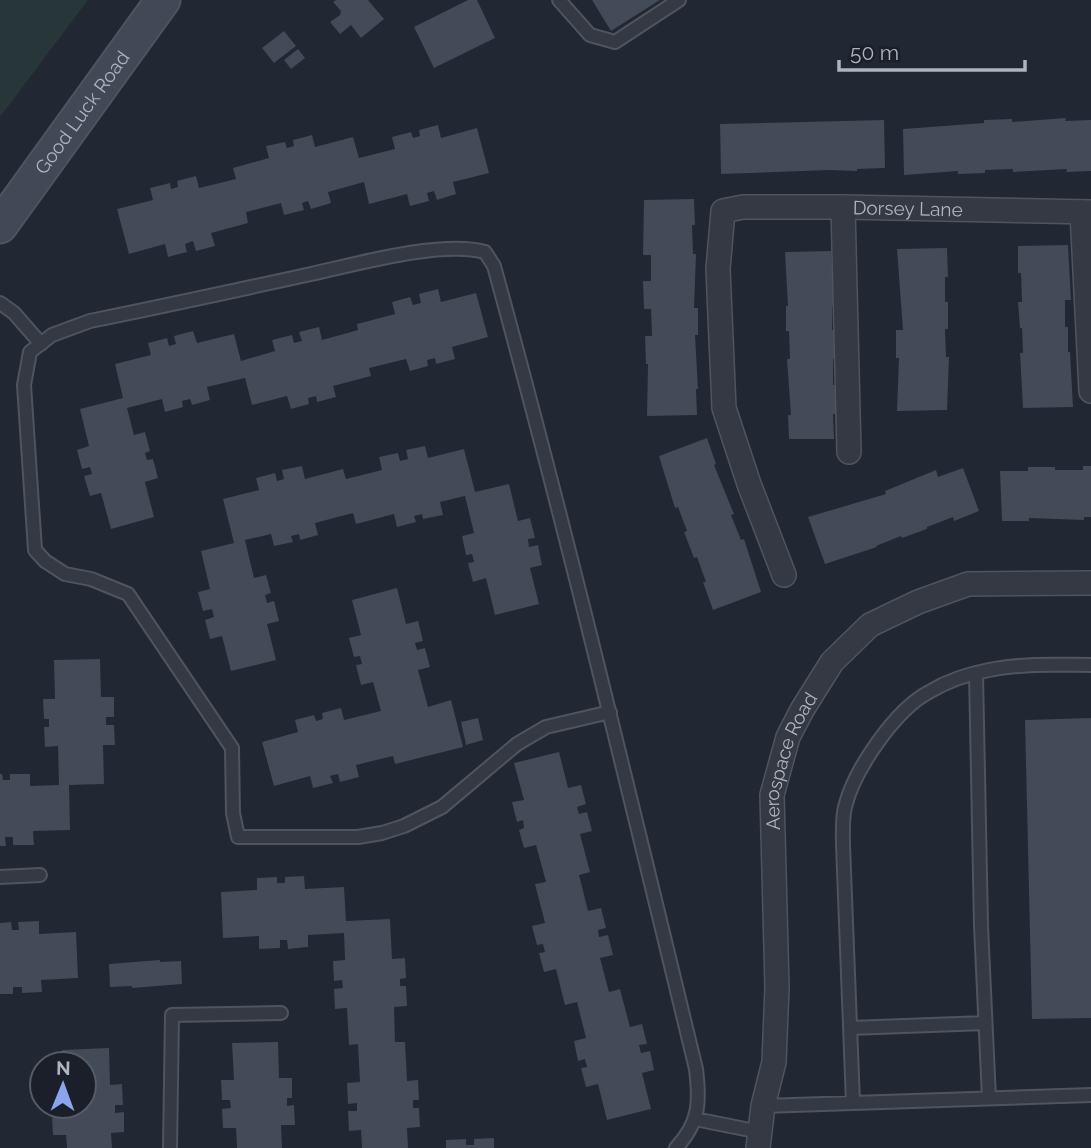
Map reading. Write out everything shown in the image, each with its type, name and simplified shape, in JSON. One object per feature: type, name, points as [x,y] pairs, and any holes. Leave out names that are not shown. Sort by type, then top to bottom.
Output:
[{"type":"main road","name":"Good Luck Road","points":[[0,226],[163,0]]},
{"type":"street","name":"Dorsey Lane","points":[[784,575],[749,484],[724,408],[718,269],[723,211],[743,207],[843,207],[1086,212]]},
{"type":"street","points":[[843,207],[849,452]]},
{"type":"street","points":[[1086,212],[1091,391]]},
{"type":"street","name":"Aerospace Road","points":[[759,1140],[763,1106],[774,1062],[777,987],[772,795],[788,737],[802,710],[832,662],[870,625],[918,603],[968,584],[1091,583]]},
{"type":"lane","points":[[559,0],[590,35],[615,41],[679,0]]},
{"type":"lane","points":[[610,712],[546,727],[517,744],[442,807],[382,834],[358,837],[239,837],[233,813],[232,748],[128,594],[91,579],[65,574],[45,561],[35,550],[24,385],[30,352],[52,335],[90,321],[372,261],[460,247],[485,252],[494,266],[538,424],[610,712],[696,1069],[698,1087],[693,1127],[676,1148]]},
{"type":"lane","points":[[0,303],[14,313],[41,344]]},
{"type":"lane","points":[[853,1103],[843,845],[845,808],[857,774],[881,738],[926,693],[976,673],[1020,667],[1091,665]]},
{"type":"lane","points":[[976,673],[989,1098]]},
{"type":"lane","points":[[0,877],[40,876]]},
{"type":"lane","points":[[170,1148],[172,1015],[281,1013]]},
{"type":"lane","points":[[850,1028],[985,1023]]},
{"type":"lane","points":[[763,1106],[1091,1095]]},
{"type":"lane","points":[[695,1119],[759,1140]]},
{"type":"shaded area","points":[[0,0],[88,0],[0,117]]},
{"type":"building","points":[[368,0],[384,19],[361,38],[351,25],[340,34],[330,22],[340,15],[341,11],[333,2]]},
{"type":"building","points":[[468,0],[477,0],[495,38],[434,68],[414,27]]},
{"type":"building","points":[[592,0],[660,0],[611,31]]},
{"type":"building","points":[[284,31],[296,46],[274,63],[262,48]]},
{"type":"building","points":[[298,49],[305,58],[291,69],[284,60]]},
{"type":"building","points":[[1066,118],[1065,121],[1091,120],[1091,171],[1066,172],[1067,169],[1013,172],[1013,169],[985,170],[985,173],[958,174],[958,171],[904,175],[903,129],[984,123],[984,120],[1012,119],[1012,122]]},
{"type":"building","points":[[884,120],[885,168],[721,174],[720,124]]},
{"type":"building","points":[[438,125],[441,138],[477,128],[489,173],[453,182],[456,194],[437,200],[434,191],[427,193],[429,201],[410,206],[407,194],[369,204],[364,182],[328,192],[331,203],[311,209],[308,201],[302,203],[304,210],[284,215],[281,203],[246,212],[248,223],[211,233],[215,246],[196,251],[193,241],[185,244],[187,252],[168,257],[165,244],[129,254],[117,209],[153,200],[150,188],[170,183],[171,189],[178,187],[177,181],[196,176],[199,188],[236,179],[233,168],[269,158],[266,146],[285,142],[287,148],[294,146],[293,140],[312,135],[315,147],[353,137],[359,158],[395,149],[392,137],[411,132],[413,138],[420,136],[419,130]]},
{"type":"building","points":[[694,199],[694,308],[698,308],[698,335],[695,335],[697,415],[647,416],[648,364],[645,336],[652,336],[651,309],[644,309],[643,281],[651,281],[651,255],[643,255],[644,200]]},
{"type":"building","points":[[1068,245],[1071,300],[1065,300],[1065,327],[1068,327],[1073,407],[1023,408],[1020,353],[1023,353],[1022,328],[1018,302],[1022,302],[1018,246]]},
{"type":"building","points":[[947,248],[947,410],[897,411],[899,358],[896,358],[896,330],[903,330],[897,249]]},
{"type":"building","points":[[831,251],[834,305],[832,330],[835,330],[833,385],[836,385],[837,414],[833,414],[834,439],[789,439],[788,415],[791,415],[787,359],[790,359],[789,331],[786,331],[788,306],[785,252]]},
{"type":"building","points":[[438,289],[441,302],[476,293],[488,337],[452,347],[455,359],[436,364],[435,358],[427,360],[428,366],[410,371],[406,359],[369,368],[371,376],[333,386],[336,397],[317,402],[316,396],[308,398],[309,404],[291,409],[287,396],[252,405],[245,378],[207,387],[210,400],[192,405],[190,399],[182,401],[183,407],[165,412],[162,399],[127,408],[134,435],[145,432],[150,451],[145,453],[147,460],[153,459],[158,478],[145,482],[154,517],[111,529],[101,493],[90,496],[84,476],[92,474],[90,467],[82,469],[77,450],[89,446],[80,409],[123,398],[115,364],[151,355],[148,343],[167,338],[169,346],[176,344],[174,336],[193,331],[197,343],[234,334],[241,361],[275,351],[272,340],[292,335],[294,343],[302,341],[299,332],[319,327],[322,340],[358,330],[357,324],[395,314],[392,302],[410,297],[413,305],[421,303],[419,294]]},
{"type":"building","points":[[707,438],[716,464],[714,465],[734,514],[731,515],[741,540],[744,539],[761,592],[713,610],[703,582],[706,582],[684,532],[687,531],[678,507],[675,508],[659,456]]},
{"type":"building","points":[[425,446],[428,458],[464,449],[475,492],[509,484],[518,521],[530,518],[535,538],[528,539],[529,547],[538,545],[542,565],[530,568],[539,604],[495,615],[486,578],[473,582],[468,563],[474,562],[472,554],[466,555],[462,536],[474,533],[465,496],[440,502],[443,515],[423,519],[422,514],[414,516],[416,522],[397,527],[394,514],[356,524],[353,513],[315,523],[318,535],[300,540],[299,534],[291,536],[293,542],[274,546],[271,534],[245,540],[254,578],[266,575],[271,593],[265,595],[267,603],[274,601],[279,621],[267,624],[276,660],[231,671],[222,636],[210,639],[205,620],[214,617],[212,609],[203,611],[198,592],[210,589],[201,551],[234,543],[223,499],[259,490],[256,478],[275,473],[277,481],[284,479],[282,470],[302,466],[305,479],[343,469],[346,479],[382,470],[379,457],[398,453],[400,461],[408,459],[406,450]]},
{"type":"building","points":[[1083,466],[1091,466],[1091,517],[1084,517],[1084,520],[1029,518],[1029,521],[1002,521],[1000,471],[1028,471],[1028,467],[1083,470]]},
{"type":"building","points":[[963,468],[979,511],[954,521],[953,517],[927,529],[825,564],[808,517],[886,494],[885,491],[936,470],[938,477]]},
{"type":"building","points":[[397,588],[406,624],[418,621],[423,641],[415,643],[417,650],[425,648],[430,667],[418,670],[428,707],[451,700],[463,747],[395,764],[393,756],[356,765],[359,777],[340,782],[338,774],[330,776],[333,783],[313,788],[310,776],[274,786],[262,742],[298,732],[295,720],[314,715],[316,721],[323,719],[322,713],[341,708],[344,720],[381,711],[373,682],[361,685],[356,665],[362,664],[360,656],[354,657],[349,638],[361,635],[352,600]]},
{"type":"building","points":[[100,659],[101,697],[114,697],[114,717],[106,717],[106,725],[114,725],[115,745],[103,745],[104,784],[69,785],[70,830],[33,831],[34,845],[13,845],[13,837],[5,837],[6,846],[0,846],[0,774],[3,780],[10,780],[10,774],[30,774],[30,786],[59,785],[58,746],[45,747],[44,727],[49,727],[49,719],[44,719],[43,699],[55,699],[54,660]]},
{"type":"building","points":[[478,718],[483,740],[466,745],[461,722]]},
{"type":"building","points":[[1091,718],[1091,1018],[1032,1019],[1025,720]]},
{"type":"building","points":[[559,752],[568,788],[581,785],[586,804],[577,807],[579,814],[587,812],[592,831],[580,834],[590,872],[579,875],[588,911],[601,908],[606,928],[598,930],[599,937],[608,935],[613,955],[600,958],[609,992],[620,989],[630,1027],[642,1024],[647,1044],[639,1045],[641,1053],[650,1051],[654,1070],[642,1073],[651,1109],[607,1120],[598,1084],[586,1087],[581,1068],[587,1067],[585,1059],[578,1061],[574,1041],[586,1038],[577,1002],[565,1005],[556,969],[544,972],[539,953],[545,952],[543,944],[537,945],[532,926],[545,923],[535,884],[546,882],[536,845],[524,848],[519,830],[524,828],[523,820],[517,822],[512,802],[524,800],[514,763]]},
{"type":"building","points":[[304,876],[305,889],[344,887],[346,921],[390,919],[392,959],[405,958],[406,978],[400,979],[400,986],[406,986],[407,1006],[394,1007],[395,1042],[405,1042],[407,1081],[418,1080],[419,1100],[413,1100],[413,1108],[419,1108],[420,1127],[407,1128],[408,1148],[362,1148],[361,1130],[349,1131],[348,1111],[357,1111],[357,1103],[348,1104],[347,1083],[360,1082],[358,1044],[349,1045],[347,1008],[335,1009],[334,989],[343,988],[342,980],[334,981],[333,961],[345,960],[344,933],[308,935],[308,947],[288,949],[287,940],[280,940],[280,948],[259,949],[259,936],[223,938],[221,892],[257,890],[257,878],[277,877],[277,883],[285,883],[285,877]]},
{"type":"building","points":[[39,921],[39,934],[76,932],[78,978],[41,980],[42,992],[22,993],[22,987],[13,987],[13,994],[0,994],[0,923],[11,922],[12,930],[19,930],[18,922]]},
{"type":"building","points":[[181,961],[182,984],[110,987],[109,964]]},
{"type":"building","points":[[278,1042],[279,1078],[292,1078],[292,1098],[287,1098],[287,1106],[294,1105],[295,1125],[281,1125],[282,1148],[237,1148],[236,1128],[223,1128],[222,1109],[231,1108],[230,1100],[222,1100],[221,1080],[234,1080],[232,1043]]},
{"type":"building","points":[[109,1048],[110,1085],[122,1084],[123,1105],[115,1105],[115,1113],[124,1112],[124,1132],[111,1133],[112,1148],[67,1148],[66,1135],[53,1135],[52,1120],[98,1120],[98,1050],[62,1050]]},
{"type":"building","points":[[494,1138],[494,1148],[446,1148],[446,1140],[466,1139],[466,1145],[474,1145],[474,1139]]}]
